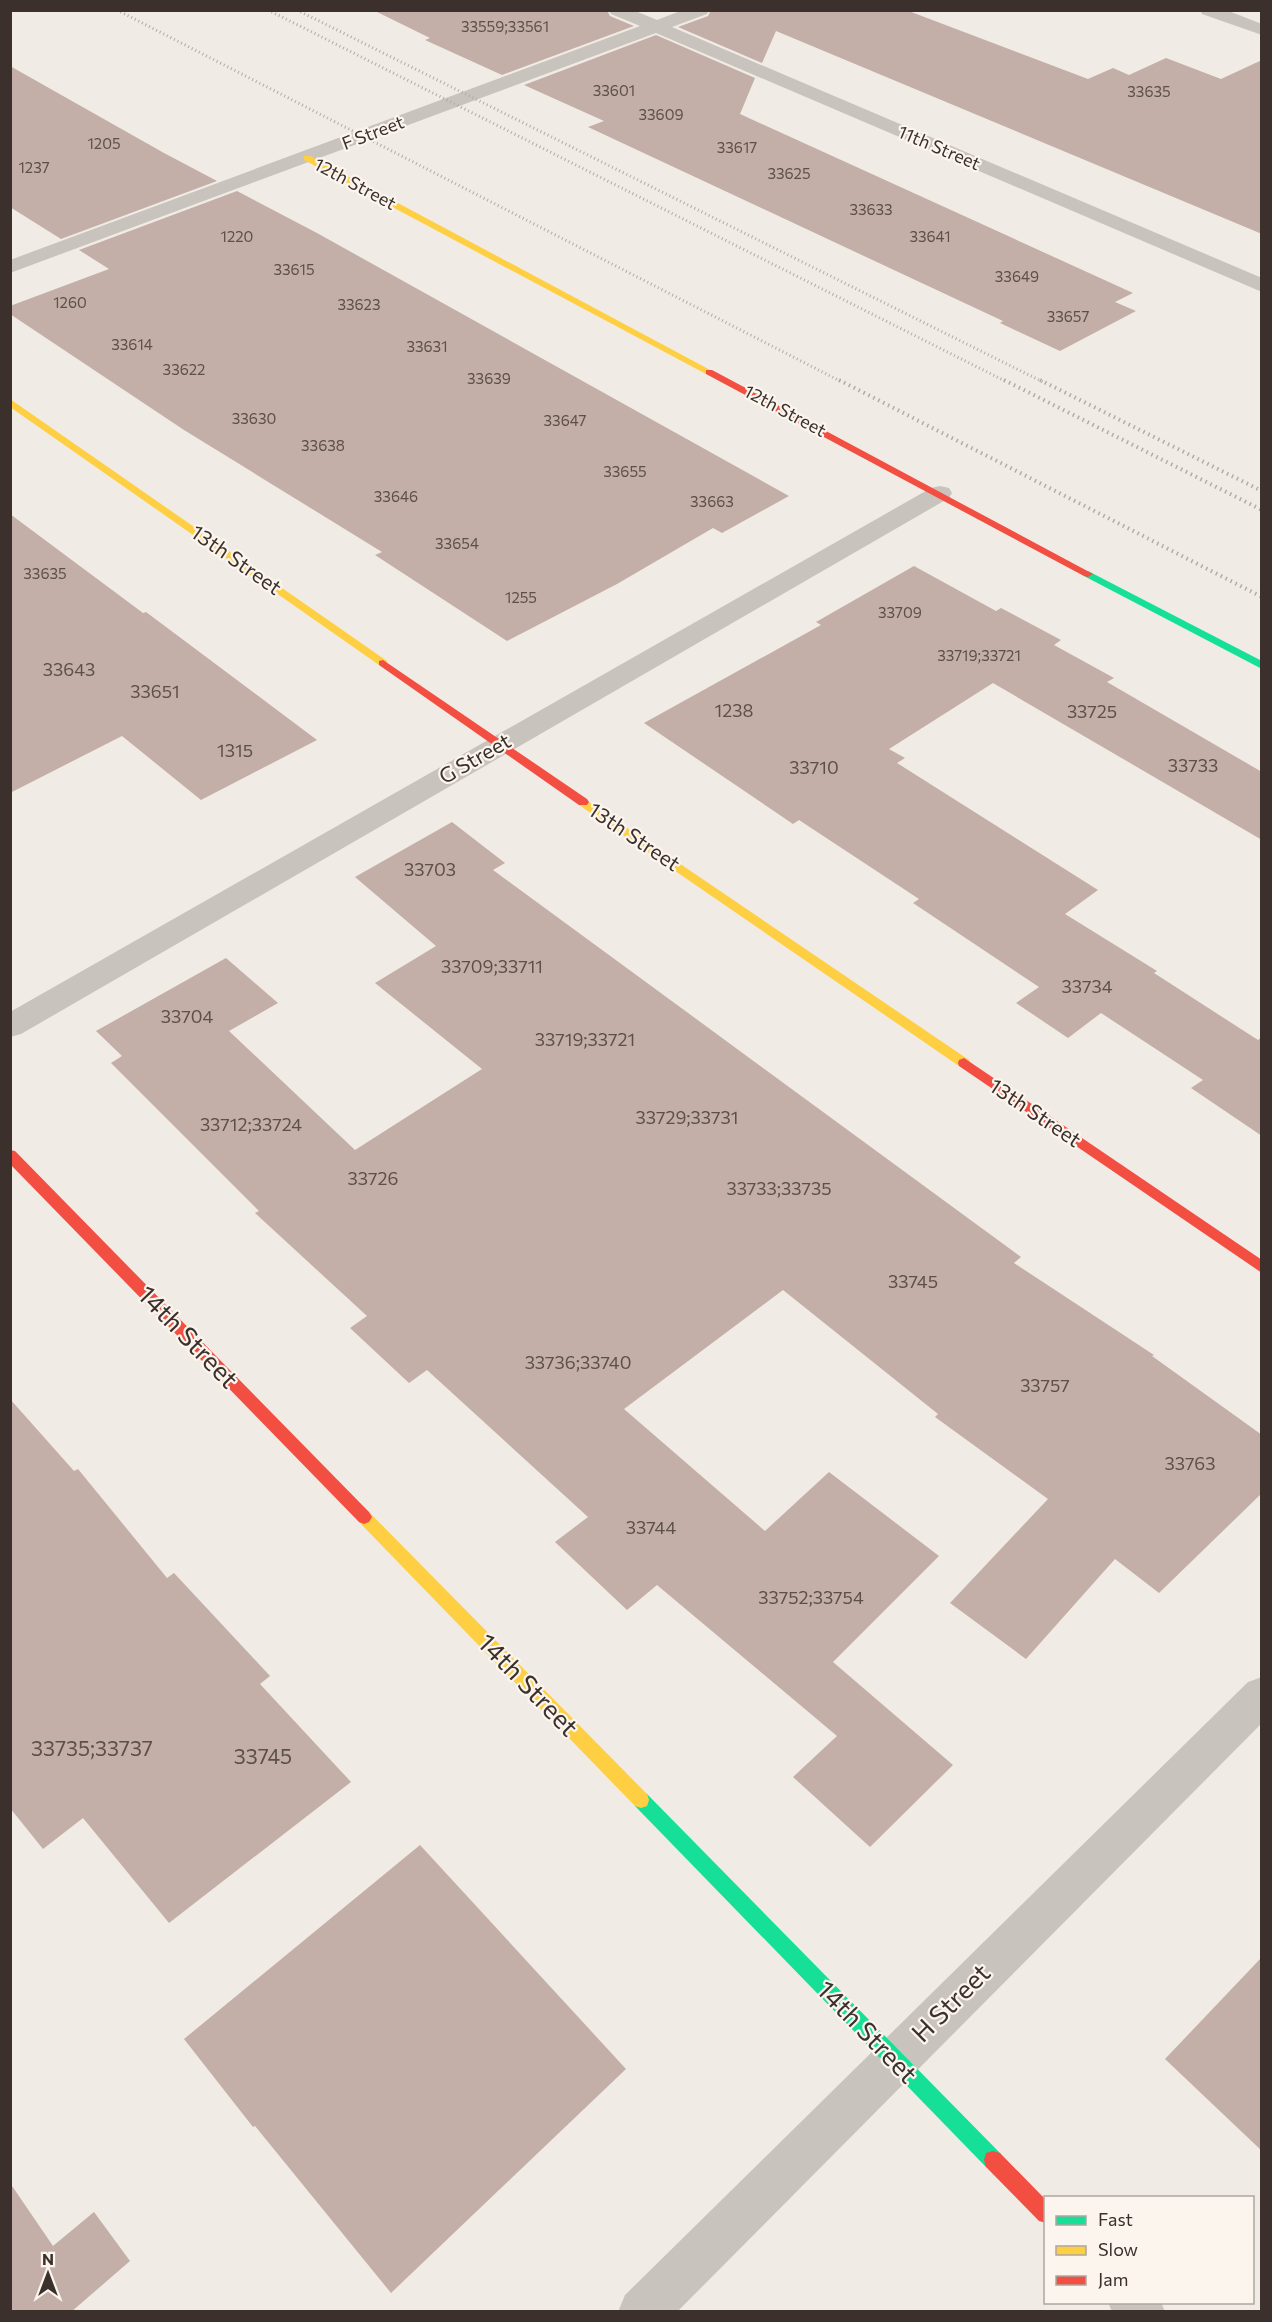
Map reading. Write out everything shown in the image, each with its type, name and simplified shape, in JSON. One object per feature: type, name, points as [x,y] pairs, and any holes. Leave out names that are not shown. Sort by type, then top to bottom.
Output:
[{"type":"street","name":"11th Street","points":[[617,10],[1262,286]]},
{"type":"street","name":"F Street","points":[[10,267],[701,10]]},
{"type":"street","points":[[1208,10],[1262,30]]},
{"type":"street","name":"12th Street","points":[[307,158],[1262,666]]},
{"type":"street","name":"13th Street","points":[[10,402],[499,744],[1262,1268]]},
{"type":"street","name":"G Street","points":[[10,1026],[940,493]]},
{"type":"street","name":"14th Street","points":[[10,1155],[1044,2212]]},
{"type":"street","name":"H Street","points":[[642,2312],[1262,1695]]},
{"type":"building","points":[[373,10],[607,10],[610,16],[634,26],[502,75],[425,40],[430,38]]},
{"type":"building","points":[[711,10],[906,10],[1088,79],[1113,68],[1129,75],[1166,58],[1221,79],[1262,60],[1262,234],[776,31],[762,63],[678,27],[708,16]]},
{"type":"building","points":[[656,35],[755,78],[740,114],[1133,293],[1115,302],[1136,311],[1060,351],[1000,323],[1003,321],[588,127],[604,121],[524,85]]},
{"type":"building","points":[[10,66],[217,181],[61,239],[10,207]]},
{"type":"building","points":[[237,191],[317,233],[789,496],[722,533],[713,528],[617,584],[507,641],[375,555],[382,552],[184,430],[10,314],[10,306],[109,269],[79,250]]},
{"type":"building","points":[[10,514],[317,740],[201,800],[122,736],[10,793]]},
{"type":"building","points":[[914,566],[996,611],[1001,608],[1061,640],[1054,645],[1114,678],[1107,682],[1262,772],[1262,840],[993,683],[889,749],[905,758],[897,763],[1098,890],[1065,914],[1157,971],[1154,973],[1258,1040],[1262,1037],[1262,1136],[1191,1088],[1203,1080],[1101,1013],[1068,1038],[1016,1003],[1039,987],[913,903],[919,899],[799,820],[793,824],[644,723],[821,625],[816,622]]},
{"type":"building","points":[[452,822],[505,863],[493,870],[1021,1257],[1014,1263],[1154,1355],[1152,1356],[1262,1435],[1262,1493],[1159,1593],[1115,1559],[1026,1659],[950,1603],[1048,1499],[935,1417],[938,1414],[783,1290],[624,1409],[765,1531],[829,1472],[939,1556],[833,1662],[953,1765],[870,1847],[793,1777],[837,1736],[657,1585],[627,1610],[555,1542],[588,1517],[427,1370],[409,1383],[350,1328],[367,1316],[255,1213],[259,1211],[111,1063],[122,1056],[96,1031],[226,958],[278,1003],[229,1031],[355,1150],[482,1069],[375,983],[436,946],[355,877]]},
{"type":"building","points":[[10,1399],[74,1471],[78,1469],[167,1578],[174,1573],[270,1676],[260,1684],[351,1782],[169,1923],[83,1818],[43,1849],[10,1808]]},
{"type":"building","points":[[420,1845],[626,2069],[391,2293],[255,2126],[253,2127],[184,2039]]},
{"type":"building","points":[[1262,1957],[1262,2151],[1165,2059]]},
{"type":"building","points":[[10,2183],[53,2246],[94,2212],[130,2261],[71,2312],[10,2312]]},
{"type":"railway","points":[[117,10],[842,382]]},
{"type":"railway","points":[[268,10],[1007,382]]},
{"type":"railway","points":[[297,10],[1043,382]]},
{"type":"railway","points":[[839,380],[1262,597]]},
{"type":"railway","points":[[1004,380],[1262,510]]},
{"type":"railway","points":[[1040,380],[1262,491]]},
{"type":"traffic: fast","points":[[1088,574],[1262,666]]},
{"type":"traffic: fast","points":[[641,1800],[993,2160]]},
{"type":"traffic: slow","points":[[307,158],[709,372]]},
{"type":"traffic: slow","points":[[10,402],[383,663]]},
{"type":"traffic: slow","points":[[583,802],[964,1063]]},
{"type":"traffic: slow","points":[[364,1517],[641,1800]]},
{"type":"traffic: jam","points":[[709,372],[1088,574]]},
{"type":"traffic: jam","points":[[383,663],[583,802]]},
{"type":"traffic: jam","points":[[964,1063],[1262,1268]]},
{"type":"traffic: jam","points":[[10,1155],[364,1517]]},
{"type":"traffic: jam","points":[[993,2160],[1044,2212]]}]
